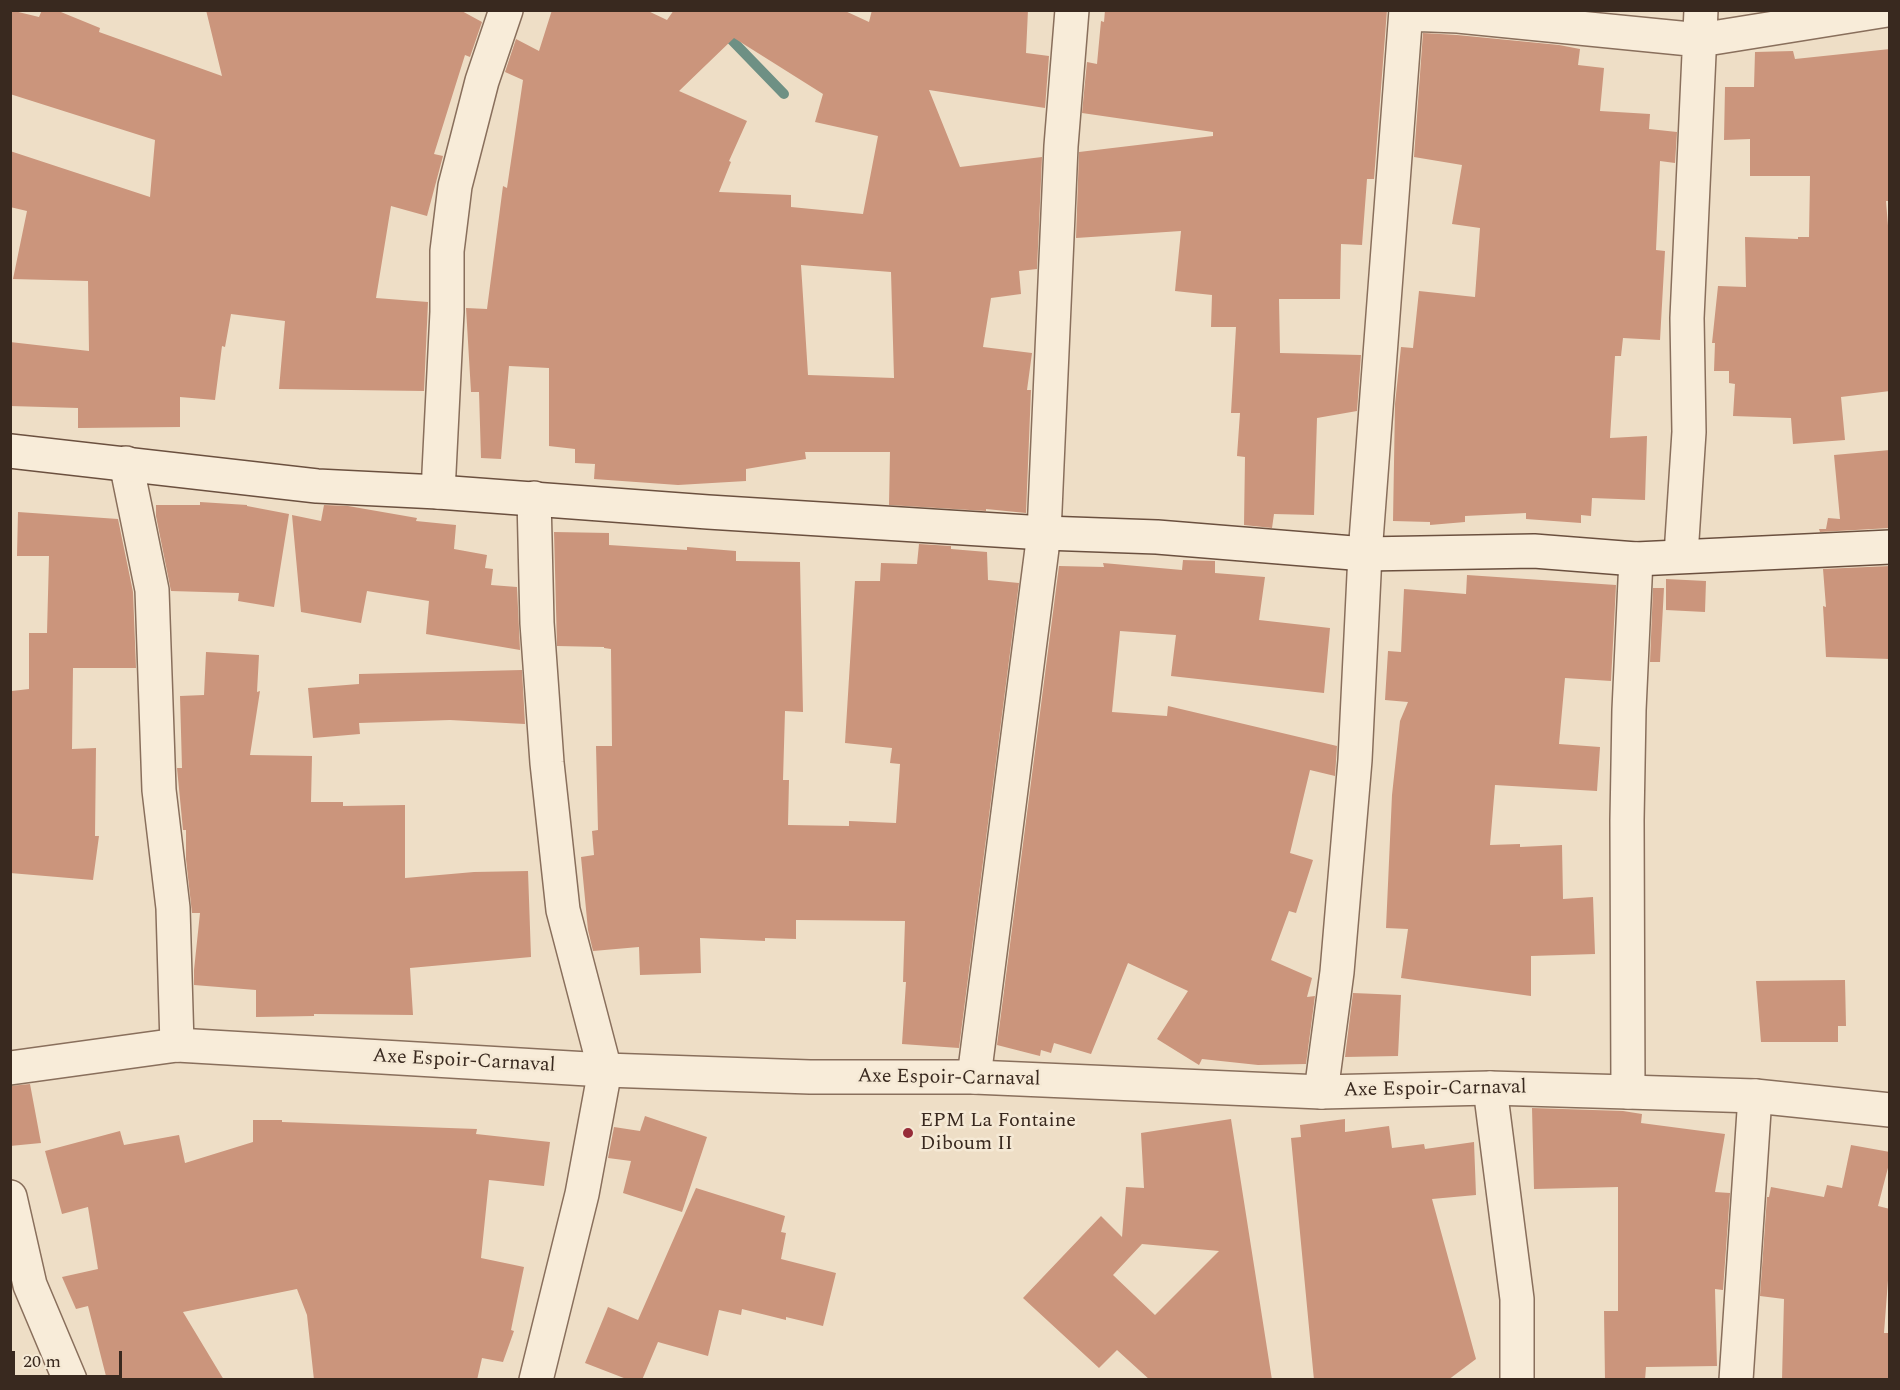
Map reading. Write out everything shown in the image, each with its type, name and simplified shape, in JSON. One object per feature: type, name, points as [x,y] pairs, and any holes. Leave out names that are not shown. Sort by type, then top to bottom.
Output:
[{"type":"street","points":[[438,492],[447,312],[447,251],[455,186],[482,81],[506,10]]},
{"type":"street","points":[[974,1077],[1044,533],[1061,146],[1072,10]]},
{"type":"street","points":[[1321,1092],[1337,972],[1354,772],[1365,554],[1406,12],[1701,25],[1887,10]]},
{"type":"street","points":[[1681,555],[1689,432],[1688,318],[1701,25]]},
{"type":"street","points":[[10,451],[317,486],[534,498],[708,512],[1044,533],[1157,537],[1365,554],[1534,551],[1636,559],[1681,555],[1890,547]]},
{"type":"street","points":[[126,463],[152,590],[159,790],[173,908],[177,1045]]},
{"type":"street","points":[[534,498],[537,623],[547,763],[563,910],[605,1070],[582,1194],[536,1380]]},
{"type":"street","points":[[1628,1092],[1627,809],[1636,559]]},
{"type":"street","name":"Axe Espoir-Carnaval","points":[[10,1068],[177,1045],[605,1070],[810,1077],[974,1077],[1321,1092],[1490,1088],[1755,1096],[1890,1110]]},
{"type":"street","points":[[1490,1088],[1517,1299],[1517,1380]]},
{"type":"street","points":[[1736,1380],[1755,1096]]},
{"type":"street","points":[[10,1197],[30,1285],[70,1380]]},
{"type":"building","points":[[10,10],[39,17],[42,10],[56,10],[100,28],[99,32],[222,76],[206,10],[460,10],[482,22],[470,57],[465,55],[434,154],[443,156],[427,216],[391,206],[376,298],[428,302],[424,391],[279,389],[285,321],[231,314],[225,347],[222,346],[215,400],[180,397],[180,427],[78,428],[78,408],[10,406],[10,342],[89,351],[88,281],[13,279],[27,211],[10,207],[10,151],[150,197],[155,140],[10,94]]},
{"type":"building","points":[[552,10],[646,10],[667,20],[674,10],[843,10],[869,22],[872,10],[1028,10],[1026,53],[1049,56],[1045,108],[929,90],[960,167],[1042,157],[1037,269],[1019,271],[1021,294],[991,298],[983,347],[1032,353],[1027,390],[1031,390],[1026,513],[889,505],[890,452],[805,452],[806,459],[746,469],[746,481],[678,485],[594,479],[595,464],[575,463],[575,449],[549,446],[549,368],[509,366],[501,459],[481,458],[479,392],[471,392],[466,308],[487,309],[503,186],[507,188],[523,80],[505,72],[516,39],[539,51]],"holes":[[[734,38],[823,94],[815,122],[878,136],[863,214],[791,207],[791,195],[719,192],[731,162],[729,161],[747,121],[679,91]],[[801,265],[891,272],[894,378],[808,375]]]},
{"type":"building","points":[[1105,10],[1387,10],[1374,179],[1367,179],[1362,245],[1341,244],[1340,299],[1279,299],[1280,353],[1361,355],[1357,411],[1317,418],[1314,515],[1274,514],[1272,528],[1244,525],[1245,457],[1237,456],[1240,413],[1231,413],[1236,327],[1211,327],[1212,295],[1175,291],[1181,231],[1076,238],[1079,152],[1213,136],[1213,132],[1082,113],[1087,62],[1097,64],[1101,21],[1104,22]]},
{"type":"building","points":[[1423,33],[1559,45],[1580,49],[1578,65],[1604,68],[1600,111],[1650,114],[1649,129],[1677,132],[1675,163],[1660,161],[1656,250],[1665,251],[1660,340],[1623,338],[1621,356],[1615,356],[1610,438],[1647,436],[1645,500],[1592,498],[1591,516],[1581,515],[1581,523],[1526,519],[1526,513],[1465,516],[1465,522],[1430,525],[1430,522],[1393,521],[1395,404],[1401,347],[1413,348],[1419,291],[1475,297],[1480,228],[1452,224],[1462,165],[1414,157]]},
{"type":"building","points":[[1890,49],[1890,201],[1886,201],[1890,250],[1890,391],[1841,397],[1845,440],[1793,444],[1791,418],[1733,416],[1735,384],[1729,383],[1729,371],[1714,371],[1715,343],[1712,343],[1718,286],[1746,287],[1745,237],[1798,239],[1798,237],[1809,237],[1810,176],[1750,176],[1750,139],[1724,140],[1725,87],[1754,87],[1755,52],[1793,51],[1795,59]]},
{"type":"building","points":[[1890,450],[1890,528],[1820,532],[1819,529],[1826,529],[1828,518],[1840,519],[1834,455]]},
{"type":"building","points":[[200,502],[247,505],[289,514],[274,607],[238,601],[239,593],[171,591],[156,516],[156,505],[200,505]]},
{"type":"building","points":[[324,505],[348,506],[417,518],[416,521],[456,525],[454,549],[487,555],[485,568],[493,569],[491,585],[517,587],[520,650],[426,634],[429,601],[367,591],[361,623],[301,612],[292,515],[321,521]]},
{"type":"building","points":[[18,512],[118,519],[133,592],[136,668],[73,668],[72,749],[96,748],[95,836],[99,836],[93,880],[10,873],[12,691],[29,689],[29,633],[47,633],[49,556],[17,556]]},
{"type":"building","points":[[554,532],[609,533],[609,545],[736,551],[736,561],[800,562],[803,712],[785,711],[783,780],[789,780],[788,825],[849,826],[849,821],[896,823],[900,764],[890,763],[892,748],[845,743],[855,581],[880,581],[881,563],[917,564],[919,544],[987,552],[988,580],[1019,583],[959,1048],[902,1044],[906,982],[903,982],[905,921],[796,920],[796,939],[765,938],[765,941],[700,938],[701,973],[640,975],[639,947],[593,951],[588,930],[581,857],[594,855],[592,831],[598,830],[596,746],[612,746],[611,649],[557,646]]},
{"type":"building","points":[[1183,560],[1215,561],[1215,573],[1265,577],[1259,620],[1330,628],[1324,693],[1171,676],[1176,635],[1120,631],[1112,712],[1167,716],[1168,706],[1337,746],[1335,776],[1310,770],[1290,853],[1313,860],[1296,913],[1289,911],[1271,960],[1312,978],[1307,997],[1315,996],[1306,1064],[1258,1065],[1202,1059],[1199,1065],[1157,1039],[1188,991],[1128,963],[1091,1054],[1054,1043],[1051,1053],[1041,1050],[1040,1056],[997,1045],[1059,566],[1104,567],[1103,563],[1182,570]]},
{"type":"building","points":[[1890,566],[1890,659],[1826,657],[1823,569]]},
{"type":"building","points":[[1467,575],[1616,585],[1611,681],[1565,678],[1559,744],[1600,747],[1597,791],[1495,785],[1490,845],[1520,844],[1520,847],[1562,845],[1563,899],[1593,897],[1595,954],[1531,956],[1531,996],[1401,978],[1408,929],[1386,928],[1392,795],[1400,721],[1408,702],[1385,700],[1388,651],[1401,652],[1404,589],[1466,594]]},
{"type":"building","points":[[1666,579],[1706,581],[1705,612],[1666,610]]},
{"type":"building","points":[[1653,588],[1664,588],[1660,662],[1650,662]]},
{"type":"building","points":[[206,652],[259,655],[257,692],[260,691],[250,755],[312,756],[311,802],[343,802],[343,806],[405,805],[405,878],[474,872],[528,871],[531,957],[410,968],[413,1015],[314,1014],[314,1016],[256,1017],[256,990],[194,985],[200,913],[192,913],[186,859],[186,830],[183,830],[177,768],[182,768],[180,696],[204,695]]},
{"type":"building","points":[[522,670],[525,724],[450,720],[359,723],[360,734],[313,738],[308,688],[359,684],[359,674]]},
{"type":"building","points":[[1845,980],[1846,1026],[1838,1026],[1838,1042],[1761,1042],[1756,981]]},
{"type":"building","points":[[1353,993],[1401,995],[1398,1056],[1345,1057]]},
{"type":"building","points":[[30,1084],[41,1143],[10,1146],[10,1086]]},
{"type":"building","points":[[1532,1108],[1623,1111],[1642,1114],[1641,1123],[1725,1134],[1715,1192],[1730,1193],[1723,1290],[1715,1289],[1717,1366],[1646,1367],[1645,1380],[1605,1380],[1604,1311],[1618,1311],[1618,1187],[1534,1189]]},
{"type":"building","points":[[645,1116],[707,1137],[682,1212],[623,1193],[631,1161],[608,1158],[614,1127],[640,1131]]},
{"type":"building","points":[[1231,1119],[1272,1380],[1150,1380],[1117,1350],[1099,1368],[1023,1298],[1101,1216],[1122,1237],[1126,1187],[1144,1188],[1141,1133]],"holes":[[[1142,1244],[1219,1251],[1155,1315],[1113,1275]]]},
{"type":"building","points":[[1345,1119],[1345,1132],[1389,1126],[1392,1148],[1424,1144],[1425,1149],[1474,1142],[1476,1195],[1432,1199],[1476,1359],[1448,1380],[1314,1380],[1291,1138],[1301,1137],[1300,1125]]},
{"type":"building","points":[[253,1120],[477,1129],[476,1134],[550,1142],[544,1186],[489,1180],[481,1258],[524,1267],[511,1330],[514,1331],[503,1362],[482,1358],[477,1380],[314,1380],[307,1315],[297,1289],[183,1312],[224,1380],[107,1380],[88,1306],[76,1309],[62,1277],[98,1269],[88,1207],[62,1214],[45,1151],[120,1131],[124,1145],[179,1135],[185,1163],[253,1142]]},
{"type":"building","points":[[1851,1145],[1890,1152],[1878,1206],[1890,1209],[1890,1254],[1884,1333],[1890,1333],[1890,1380],[1782,1380],[1784,1299],[1760,1296],[1767,1197],[1769,1197],[1771,1187],[1824,1197],[1827,1185],[1842,1188]]},
{"type":"building","points":[[696,1188],[785,1216],[781,1232],[786,1233],[781,1259],[836,1273],[823,1326],[742,1309],[741,1315],[719,1310],[708,1356],[658,1342],[642,1380],[629,1380],[585,1363],[608,1307],[638,1320]]},
{"type":"waterway","points":[[723,31],[784,94]]},
{"type":"place","name":"EPM La Fontaine Diboum II","points":[[908,1133]]}]
